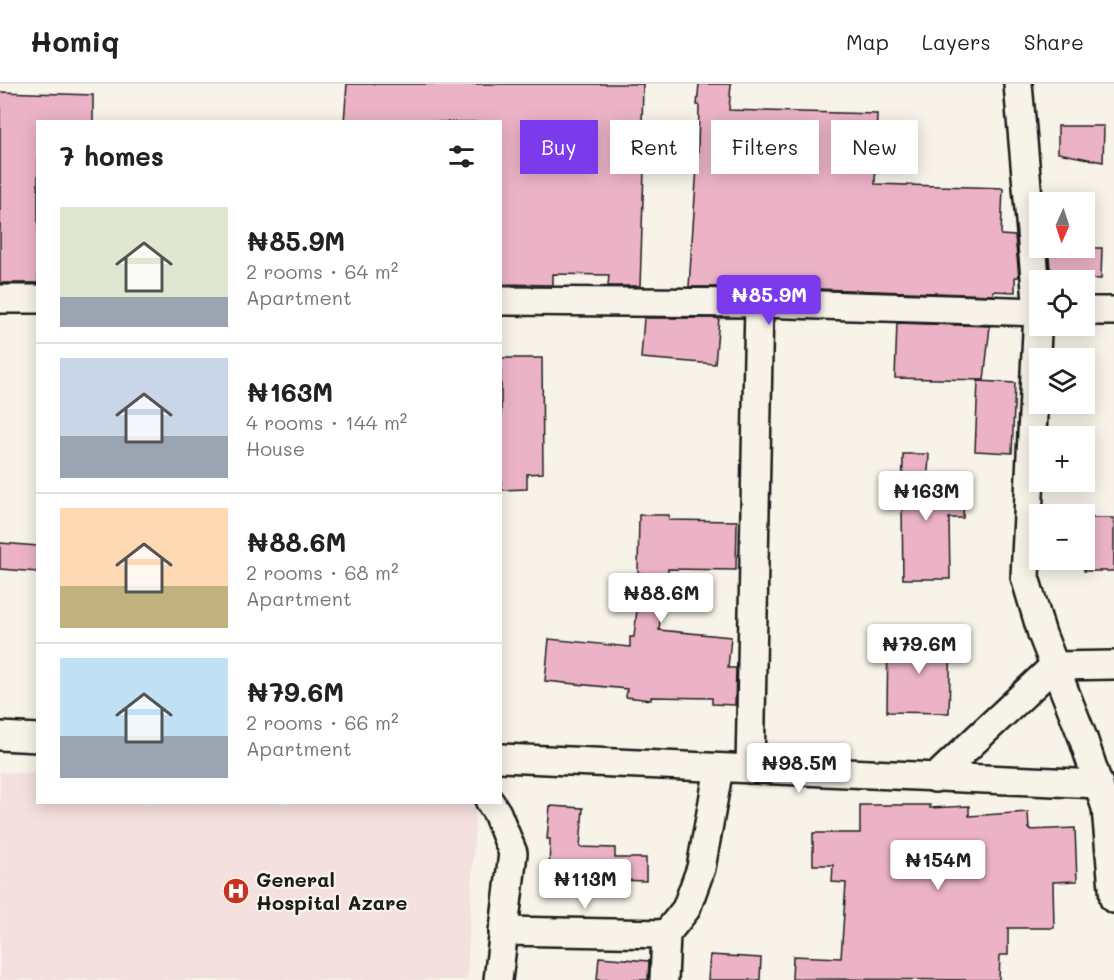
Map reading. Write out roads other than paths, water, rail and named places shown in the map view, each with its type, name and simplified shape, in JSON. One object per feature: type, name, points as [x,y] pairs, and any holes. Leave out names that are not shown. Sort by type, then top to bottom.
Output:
[{"type":"street","points":[[1018,84],[1035,270]]},
{"type":"street","points":[[0,299],[36,299]]},
{"type":"street","points":[[502,301],[759,303],[1029,312]]},
{"type":"street","points":[[750,769],[759,303]]},
{"type":"street","points":[[1095,311],[1114,310]]},
{"type":"street","points":[[1038,336],[1025,577],[1042,634],[1083,738],[1106,808],[1111,841],[1114,900]]},
{"type":"street","points":[[935,778],[1054,666],[1114,665]]},
{"type":"street","points":[[0,736],[36,738]]},
{"type":"street","points":[[502,758],[1099,784]]},
{"type":"street","points":[[663,980],[666,934],[686,909],[701,868],[719,768]]},
{"type":"street","points":[[491,804],[513,854],[502,931],[498,980]]},
{"type":"street","points":[[502,931],[666,934]]},
{"type":"place","name":"General Hospital Azare","points":[[236,891]]}]
